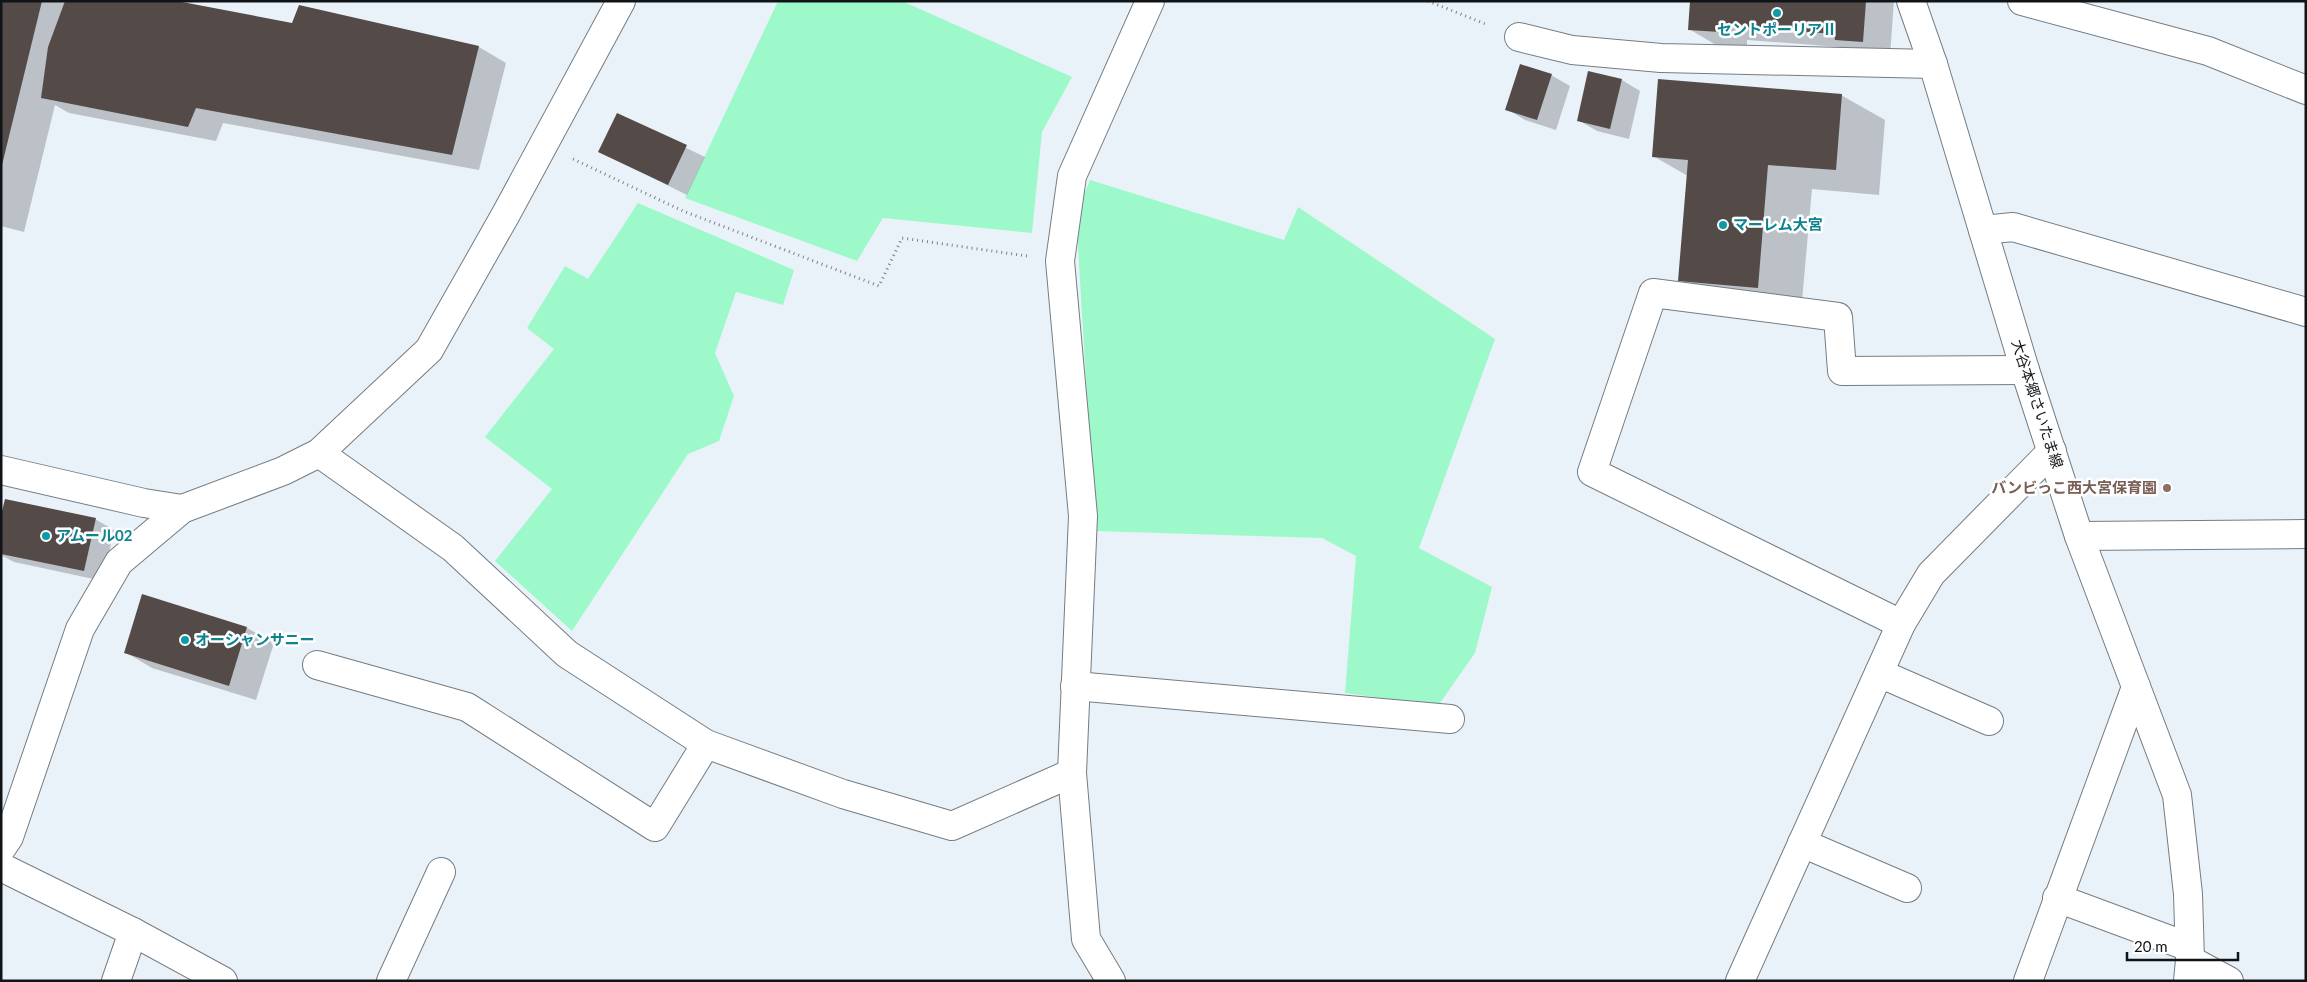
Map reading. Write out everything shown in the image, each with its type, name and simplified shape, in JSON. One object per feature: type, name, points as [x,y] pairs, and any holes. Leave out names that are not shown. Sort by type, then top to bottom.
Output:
[{"type":"street","points":[[1,849],[9,837],[80,629],[119,562],[182,509],[283,471],[319,453],[429,350],[544,145],[621,1]]},
{"type":"street","points":[[1111,981],[1086,939],[1072,773],[1083,516],[1060,260],[1072,176],[1150,1]]},
{"type":"street","name":"大谷本郷さいたま線","points":[[1911,1],[1933,64],[2025,370],[2079,536],[2177,796],[2188,894],[2189,963]]},
{"type":"street","points":[[2022,1],[2208,51],[2306,90]]},
{"type":"street","points":[[1518,37],[1572,50],[1661,58],[1933,64]]},
{"type":"street","points":[[1983,230],[2013,227],[2306,312]]},
{"type":"street","points":[[1901,624],[1592,472],[1653,293],[1838,318],[1842,371],[2025,370]]},
{"type":"street","points":[[1740,981],[1901,624],[1931,574],[2052,451]]},
{"type":"street","points":[[319,453],[453,548],[567,654],[706,744],[843,794],[952,826],[1072,773]]},
{"type":"street","points":[[1,470],[144,503],[182,509]]},
{"type":"street","points":[[2079,536],[2306,534]]},
{"type":"street","points":[[318,665],[467,707],[655,827],[706,744]]},
{"type":"street","points":[[1879,673],[1989,721]]},
{"type":"street","points":[[1075,686],[1450,719]]},
{"type":"street","points":[[2028,981],[2136,687]]},
{"type":"street","points":[[1802,843],[1907,888]]},
{"type":"street","points":[[1,867],[133,932],[223,981]]},
{"type":"street","points":[[391,981],[441,872]]},
{"type":"street","points":[[2057,898],[2229,981]]},
{"type":"street","points":[[116,981],[133,932]]},
{"type":"path","points":[[1428,1],[1518,37]]},
{"type":"path","points":[[544,145],[683,211],[879,286],[902,238],[1060,260]]},
{"type":"green space","points":[[778,1],[902,1],[1072,77],[1042,132],[1032,233],[883,218],[857,261],[685,198]]},
{"type":"green space","points":[[1090,180],[1284,240],[1298,207],[1495,339],[1419,548],[1492,587],[1475,653],[1438,706],[1345,693],[1356,556],[1322,538],[1095,531],[1076,214]]},
{"type":"green space","points":[[638,203],[794,270],[783,305],[736,292],[715,353],[734,396],[719,441],[688,454],[572,631],[495,561],[552,489],[485,437],[554,349],[527,328],[565,266],[588,279]]},
{"type":"building","points":[[1,1],[42,1],[2,165],[1,165]]},
{"type":"building","points":[[65,1],[177,1],[292,23],[299,5],[479,46],[452,155],[196,108],[188,127],[41,98],[48,47]]},
{"type":"building","name":"セントポーリアⅡ","points":[[1690,1],[1866,1],[1863,42],[1835,40],[1834,34],[1721,25],[1720,32],[1688,30]]},
{"type":"building","points":[[1520,64],[1552,74],[1537,120],[1505,110]]},
{"type":"building","points":[[1588,71],[1622,79],[1610,129],[1577,121]]},
{"type":"building","name":"マーレム大宮","points":[[1658,79],[1842,94],[1836,170],[1768,165],[1758,288],[1678,281],[1688,160],[1652,157]]},
{"type":"building","points":[[617,113],[687,145],[668,185],[598,152]]},
{"type":"building","name":"アムール02","points":[[5,499],[96,518],[84,571],[1,554],[1,515]]},
{"type":"building","name":"オーシャンサニー","points":[[142,594],[247,627],[229,686],[124,653]]},
{"type":"place","name":"セントポーリアⅡ","points":[[1777,13]]},
{"type":"place","name":"マーレム大宮","points":[[1723,225]]},
{"type":"place","name":"バンビっこ西大宮保育園","points":[[2167,488]]},
{"type":"place","name":"アムール02","points":[[46,536]]},
{"type":"place","name":"オーシャンサニー","points":[[185,640]]}]
